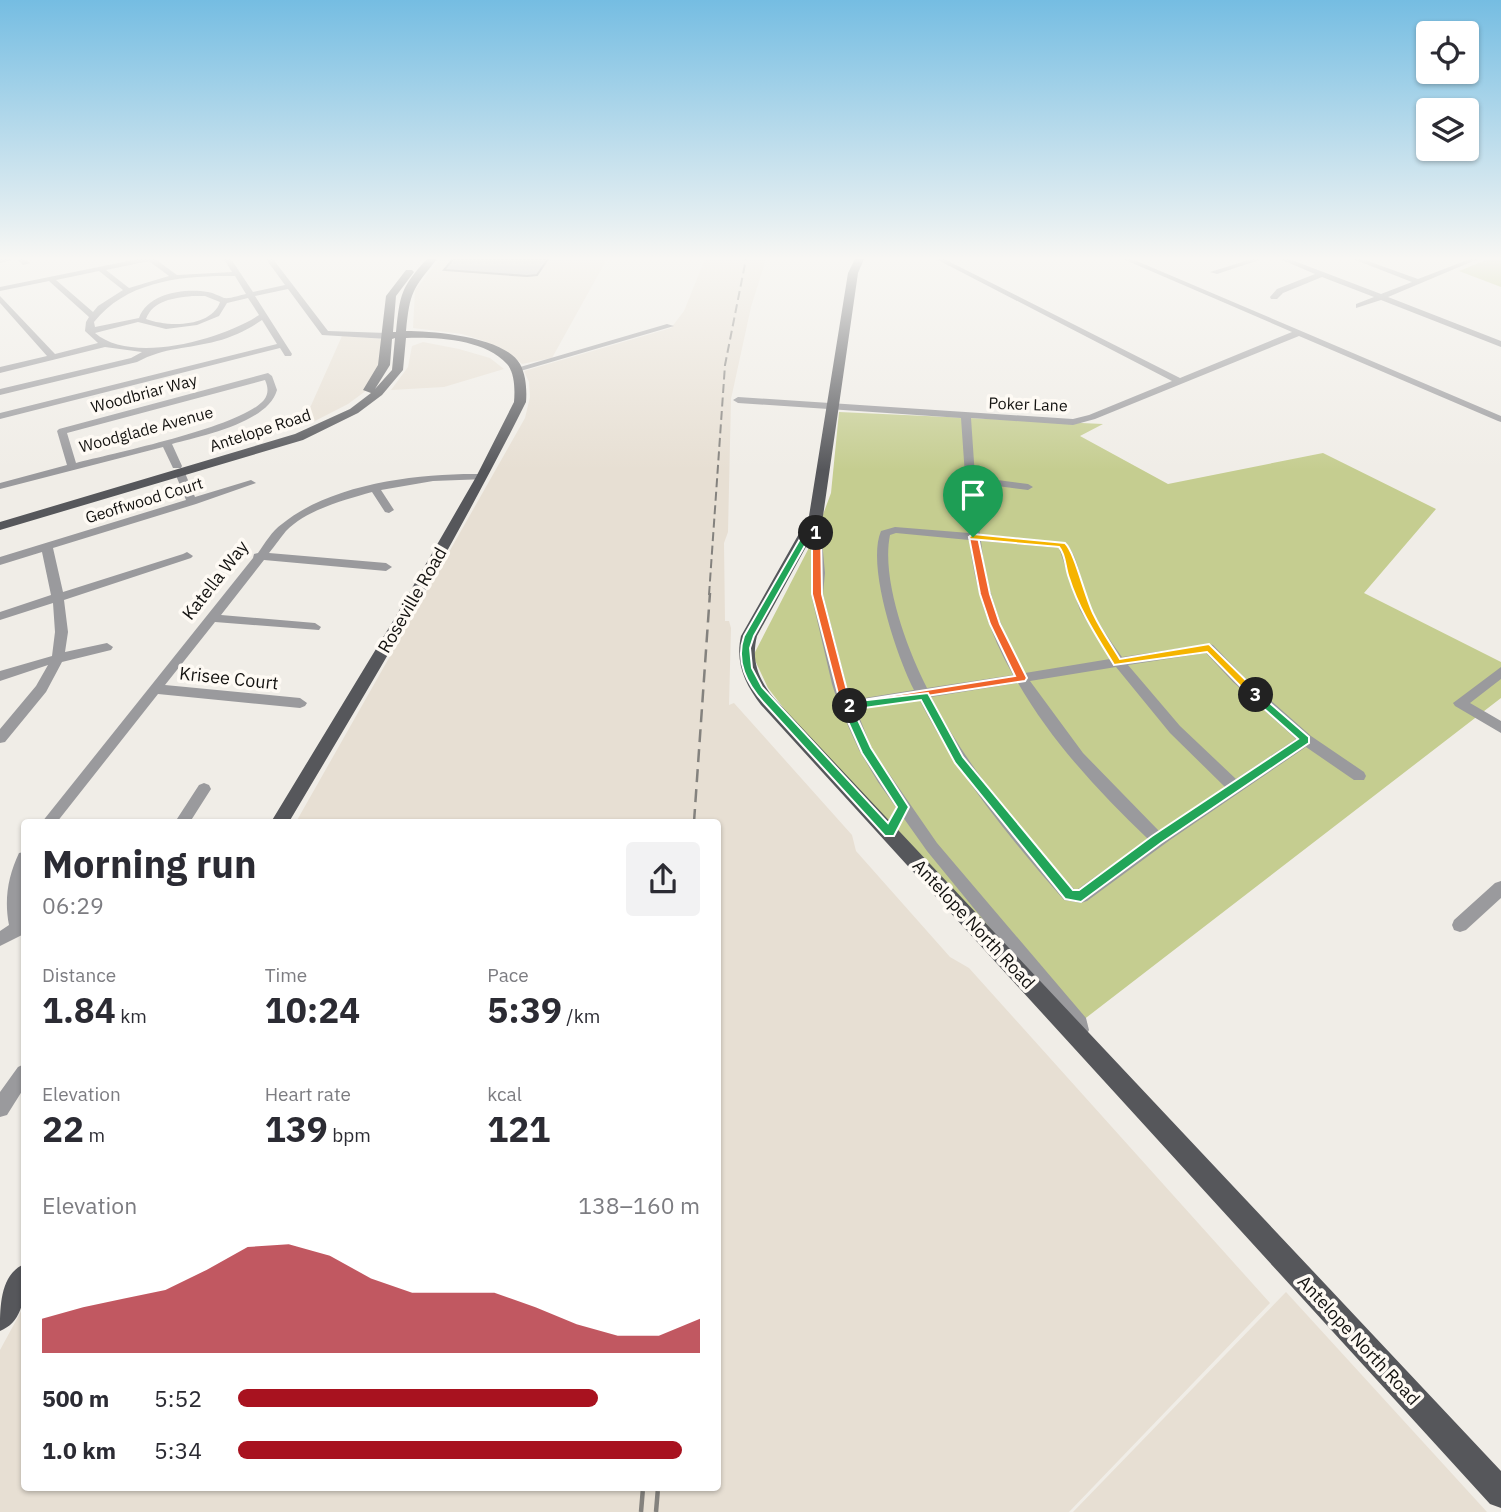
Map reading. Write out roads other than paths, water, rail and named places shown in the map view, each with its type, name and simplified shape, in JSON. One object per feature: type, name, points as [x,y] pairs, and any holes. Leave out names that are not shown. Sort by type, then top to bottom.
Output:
[{"type":"main road","name":"Antelope Road","points":[[0,526],[127,489],[226,452],[309,426],[360,397],[372,387],[382,371],[388,330]]},
{"type":"main road","name":"Antelope Road","points":[[0,518],[299,437],[354,411],[378,393],[394,376],[399,364],[403,330]]},
{"type":"main road","name":"Antelope North Road","points":[[844,330],[815,519],[749,636],[745,648],[747,668],[758,690],[1501,1493]]},
{"type":"main road","points":[[387,336],[431,334],[472,342],[508,359],[514,364],[514,370]]},
{"type":"main road","name":"Roseville Road","points":[[282,819],[377,662],[518,410],[521,389],[514,370]]},
{"type":"main road","points":[[0,1318],[21,1282]]},
{"type":"street","points":[[28,330],[53,357]]},
{"type":"street","points":[[95,330],[89,331],[94,338],[105,344],[123,349],[153,350],[180,348],[229,335],[239,330]]},
{"type":"street","points":[[273,330],[288,354]]},
{"type":"street","points":[[323,330],[325,332],[387,336]]},
{"type":"street","points":[[514,370],[657,330]]},
{"type":"street","points":[[1079,330],[1179,381]]},
{"type":"street","points":[[1294,330],[1501,419]]},
{"type":"street","points":[[1467,330],[1501,344]]},
{"type":"street","name":"Poker Lane","points":[[738,400],[1073,422],[1092,418],[1300,332]]},
{"type":"street","points":[[1491,339],[1501,334]]},
{"type":"street","points":[[0,370],[105,344]]},
{"type":"street","points":[[0,416],[282,345]]},
{"type":"street","points":[[0,392],[123,362],[153,350]]},
{"type":"street","points":[[123,362],[133,382]]},
{"type":"street","name":"Woodglade Avenue","points":[[0,486],[166,443],[241,418],[258,409],[273,391],[268,376]]},
{"type":"street","name":"Woodbriar Way","points":[[72,466],[62,431],[268,376]]},
{"type":"street","points":[[966,416],[973,537],[988,604],[1022,678],[1079,758],[1157,839]]},
{"type":"street","points":[[166,443],[192,502]]},
{"type":"street","name":"Katella Way","points":[[51,819],[277,533],[301,516],[375,489],[428,477],[482,477]]},
{"type":"street","points":[[970,479],[1028,487]]},
{"type":"street","name":"Geoffwood Court","points":[[0,561],[251,483]]},
{"type":"street","points":[[375,489],[389,510]]},
{"type":"street","points":[[815,519],[819,573],[817,594],[846,706],[866,750],[903,807],[950,869],[1080,1024],[1080,1039]]},
{"type":"street","points":[[1235,787],[1171,727],[1118,663],[1089,616],[1073,577],[1067,550],[1062,545],[895,530],[885,533],[883,541],[886,585],[899,637],[924,695],[959,760],[1016,833],[1070,895],[1081,896],[1157,839],[1306,740]]},
{"type":"street","points":[[0,737],[41,690],[58,660],[63,635],[47,547]]},
{"type":"street","points":[[0,617],[187,556]]},
{"type":"street","points":[[258,556],[386,567]]},
{"type":"street","points":[[210,618],[315,628]]},
{"type":"street","points":[[0,677],[107,648]]},
{"type":"street","points":[[846,706],[1209,648],[1248,688],[1306,740],[1359,776]]},
{"type":"street","points":[[1501,672],[1460,703],[1501,728]]},
{"type":"street","name":"Krisee Court","points":[[154,688],[300,703]]},
{"type":"street","points":[[184,819],[204,789]]},
{"type":"street","points":[[889,832],[903,807]]},
{"type":"street","points":[[0,939],[21,927],[13,912],[13,896],[21,869]]},
{"type":"street","points":[[1460,925],[1501,888]]},
{"type":"street","points":[[0,1108],[21,1077]]},
{"type":"railway","points":[[709,595],[725,365],[732,330]]},
{"type":"railway","points":[[694,819],[710,593]]},
{"type":"railway","points":[[641,1512],[643,1491]]},
{"type":"railway","points":[[656,1512],[658,1491]]}]
